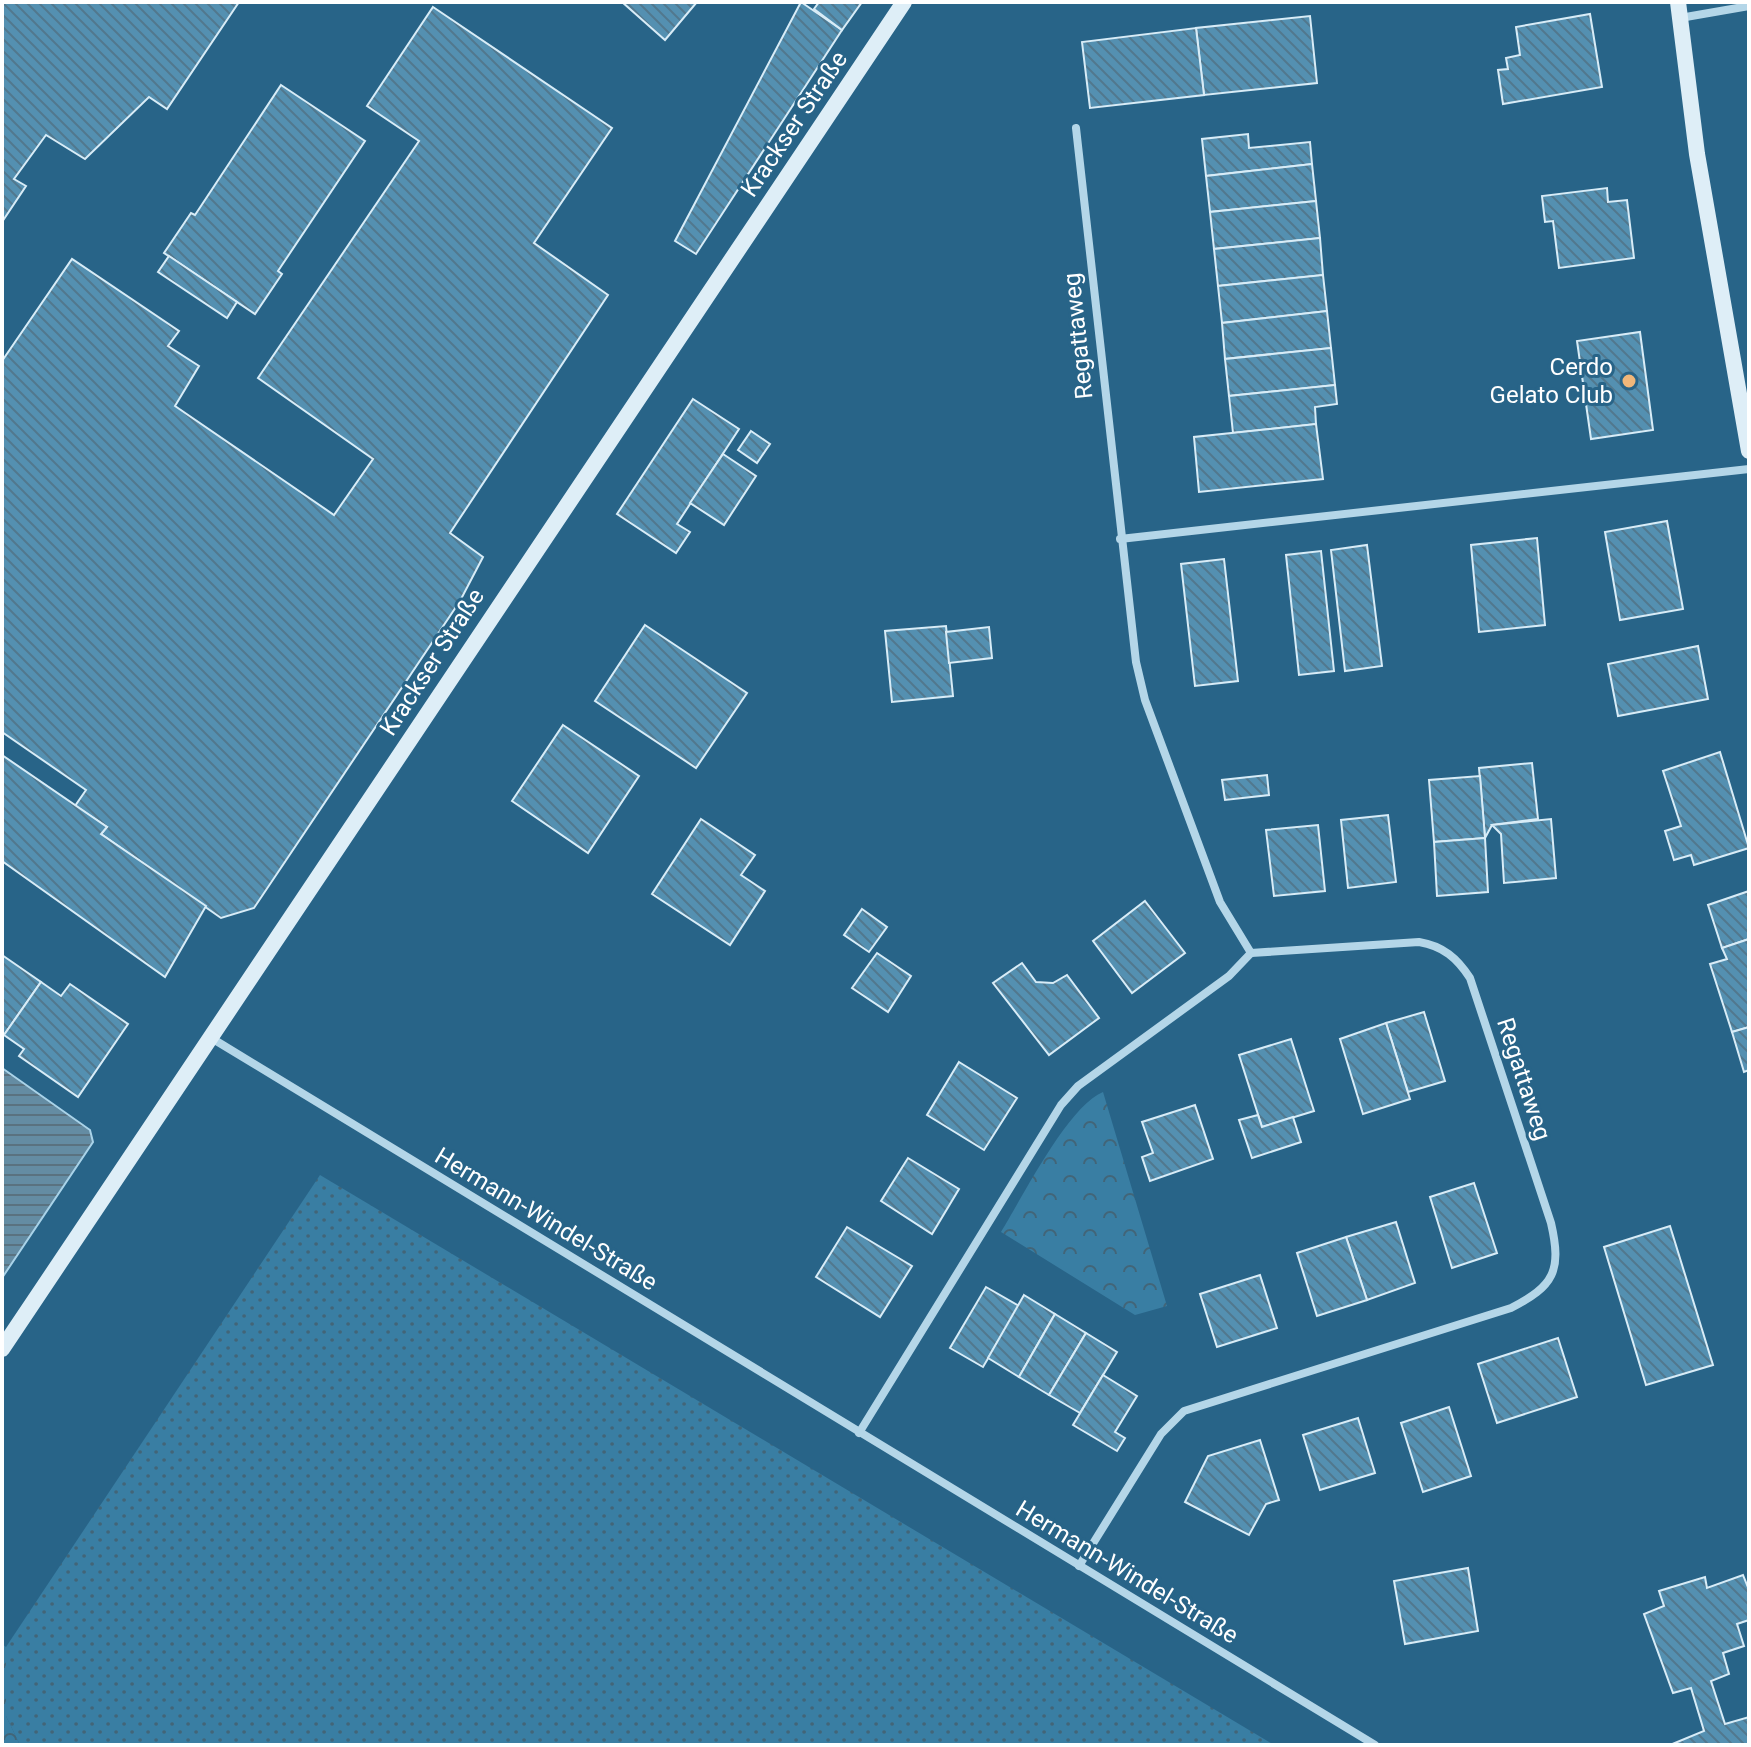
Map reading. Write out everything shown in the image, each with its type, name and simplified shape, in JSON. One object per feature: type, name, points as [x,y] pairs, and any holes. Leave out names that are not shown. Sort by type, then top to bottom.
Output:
[{"type":"street","name":"Krackser Straße","points":[[2,1349],[213,1039],[494,611],[904,2]]},
{"type":"street","points":[[1749,6],[1679,10],[1697,154],[1749,451]]},
{"type":"street","name":"Regattaweg","points":[[1076,128],[1136,662],[1145,700],[1220,902],[1251,953],[1419,942],[1435,944],[1461,964],[1470,978],[1551,1223],[1556,1249],[1555,1273],[1537,1295],[1511,1308],[1184,1411],[1161,1434],[1079,1566]]},
{"type":"street","points":[[1120,539],[1749,469]]},
{"type":"street","points":[[859,1433],[1061,1105],[1078,1086],[1229,976],[1251,953]]},
{"type":"street","name":"Hermann-Windel-Straße","points":[[213,1039],[1375,1745]]},
{"type":"green space","points":[[1103,1092],[1167,1306],[1135,1315],[1001,1232],[1061,1133],[1089,1101]]},
{"type":"green space","points":[[320,1175],[1274,1745],[20,1745],[6,1716],[6,1647]]},
{"type":"green space","points":[[2,1644],[6,1647],[6,1716],[20,1745],[2,1745]]},
{"type":"shaded area","points":[[2,1068],[90,1130],[93,1142],[2,1278]]},
{"type":"building","points":[[2,2],[239,2],[167,109],[149,97],[85,159],[46,135],[14,179],[26,186],[2,222]]},
{"type":"building","points":[[622,2],[697,2],[665,40]]},
{"type":"building","points":[[801,2],[842,30],[696,254],[675,241]]},
{"type":"building","points":[[819,2],[862,2],[842,30],[814,9]]},
{"type":"building","points":[[433,7],[612,128],[534,243],[608,295],[450,533],[483,557],[460,601],[254,908],[221,918],[101,834],[107,827],[75,806],[86,790],[2,732],[2,361],[72,259],[179,331],[168,346],[199,366],[175,406],[334,515],[373,459],[258,378],[419,141],[367,106]]},
{"type":"building","points":[[1590,14],[1602,87],[1503,104],[1498,70],[1508,69],[1506,58],[1520,55],[1516,27]]},
{"type":"building","points":[[1310,16],[1317,83],[1204,95],[1196,28]]},
{"type":"building","points":[[1196,28],[1204,95],[1090,108],[1082,42]]},
{"type":"building","points":[[281,85],[365,141],[278,271],[282,274],[255,314],[164,253],[191,213],[195,215]]},
{"type":"building","points":[[1248,134],[1249,148],[1310,142],[1312,164],[1206,176],[1202,139]]},
{"type":"building","points":[[1312,164],[1316,201],[1210,212],[1206,176]]},
{"type":"building","points":[[1607,188],[1608,202],[1627,200],[1634,258],[1559,268],[1553,221],[1545,222],[1542,196]]},
{"type":"building","points":[[1316,201],[1320,238],[1214,249],[1210,212]]},
{"type":"building","points":[[1320,238],[1323,275],[1218,286],[1214,249]]},
{"type":"building","points":[[169,256],[237,302],[227,318],[158,272]]},
{"type":"building","points":[[1323,275],[1327,311],[1222,323],[1218,286]]},
{"type":"building","points":[[1327,311],[1331,348],[1225,359],[1222,323]]},
{"type":"building","points":[[1640,332],[1653,430],[1591,439],[1577,341]]},
{"type":"building","points":[[1331,348],[1335,385],[1229,396],[1225,359]]},
{"type":"building","points":[[1335,385],[1337,404],[1315,407],[1316,424],[1233,433],[1229,396]]},
{"type":"building","points":[[693,399],[739,429],[677,524],[690,532],[676,553],[617,514]]},
{"type":"building","points":[[1316,424],[1323,479],[1199,492],[1194,437]]},
{"type":"building","points":[[751,431],[770,444],[757,463],[738,450]]},
{"type":"building","points":[[723,454],[756,476],[724,525],[690,503]]},
{"type":"building","points":[[1667,521],[1683,609],[1620,620],[1605,532]]},
{"type":"building","points":[[1537,538],[1545,625],[1479,632],[1471,545]]},
{"type":"building","points":[[1367,545],[1382,666],[1345,671],[1331,550]]},
{"type":"building","points":[[1321,551],[1334,671],[1299,675],[1286,555]]},
{"type":"building","points":[[1224,559],[1238,681],[1195,686],[1181,564]]},
{"type":"building","points":[[645,625],[747,693],[696,768],[595,701]]},
{"type":"building","points":[[946,626],[953,696],[892,702],[885,631]]},
{"type":"building","points":[[989,627],[992,658],[949,663],[946,632]]},
{"type":"building","points":[[1698,646],[1708,699],[1618,716],[1608,664]]},
{"type":"building","points":[[563,725],[639,776],[588,853],[512,801]]},
{"type":"building","points":[[1720,752],[1749,848],[1694,865],[1691,855],[1674,860],[1665,831],[1681,826],[1663,771]]},
{"type":"building","points":[[2,755],[107,827],[101,834],[206,906],[165,977],[2,861]]},
{"type":"building","points":[[1532,763],[1538,819],[1492,825],[1485,838],[1479,768]]},
{"type":"building","points":[[1267,775],[1269,795],[1225,800],[1222,780]]},
{"type":"building","points":[[1480,776],[1485,838],[1434,842],[1429,780]]},
{"type":"building","points":[[1388,815],[1396,882],[1348,888],[1341,820]]},
{"type":"building","points":[[701,819],[755,855],[741,875],[765,891],[730,945],[652,894]]},
{"type":"building","points":[[1551,819],[1556,878],[1504,883],[1501,834],[1492,825]]},
{"type":"building","points":[[1318,825],[1325,891],[1274,896],[1266,830]]},
{"type":"building","points":[[1485,838],[1488,892],[1437,896],[1434,842]]},
{"type":"building","points":[[1749,891],[1749,939],[1722,948],[1708,905]]},
{"type":"building","points":[[1145,901],[1185,953],[1132,993],[1093,941]]},
{"type":"building","points":[[862,909],[887,927],[869,952],[844,935]]},
{"type":"building","points":[[1749,939],[1749,1027],[1732,1032],[1710,964],[1727,959],[1722,948]]},
{"type":"building","points":[[877,953],[911,976],[888,1012],[852,988]]},
{"type":"building","points":[[2,955],[41,982],[4,1035],[2,1034]]},
{"type":"building","points":[[1022,963],[1036,982],[1053,983],[1067,975],[1099,1018],[1049,1055],[993,983]]},
{"type":"building","points":[[41,982],[61,996],[70,984],[128,1024],[78,1097],[19,1056],[24,1049],[4,1035]]},
{"type":"building","points":[[1424,1012],[1445,1081],[1408,1092],[1386,1023]]},
{"type":"building","points":[[1386,1023],[1410,1099],[1363,1114],[1340,1039]]},
{"type":"building","points":[[1749,1027],[1749,1070],[1744,1072],[1732,1032]]},
{"type":"building","points":[[1291,1039],[1314,1111],[1262,1127],[1239,1055]]},
{"type":"building","points":[[959,1062],[1017,1098],[984,1150],[927,1115]]},
{"type":"building","points":[[1195,1105],[1213,1159],[1150,1181],[1142,1157],[1153,1153],[1142,1122]]},
{"type":"building","points":[[1258,1115],[1262,1127],[1293,1117],[1301,1142],[1252,1158],[1239,1120]]},
{"type":"building","points":[[908,1158],[959,1189],[932,1234],[881,1201]]},
{"type":"building","points":[[1474,1183],[1497,1253],[1452,1268],[1430,1197]]},
{"type":"building","points":[[1396,1222],[1415,1283],[1367,1300],[1346,1237]]},
{"type":"building","points":[[1670,1226],[1713,1365],[1646,1385],[1604,1247]]},
{"type":"building","points":[[847,1227],[912,1266],[880,1317],[816,1277]]},
{"type":"building","points":[[1346,1237],[1367,1300],[1317,1316],[1297,1253]]},
{"type":"building","points":[[1260,1275],[1277,1328],[1217,1347],[1200,1294]]},
{"type":"building","points":[[986,1287],[1019,1306],[983,1367],[950,1348]]},
{"type":"building","points":[[1024,1295],[1055,1314],[1019,1377],[988,1358]]},
{"type":"building","points":[[1055,1314],[1086,1333],[1049,1395],[1019,1377]]},
{"type":"building","points":[[1086,1333],[1117,1352],[1080,1413],[1049,1395]]},
{"type":"building","points":[[1558,1338],[1577,1397],[1497,1423],[1478,1364]]},
{"type":"building","points":[[1103,1375],[1137,1396],[1115,1432],[1125,1438],[1117,1451],[1073,1425]]},
{"type":"building","points":[[1449,1407],[1471,1476],[1423,1492],[1401,1423]]},
{"type":"building","points":[[1358,1418],[1375,1473],[1320,1490],[1303,1435]]},
{"type":"building","points":[[1260,1440],[1279,1500],[1266,1504],[1249,1535],[1185,1502],[1208,1456]]},
{"type":"building","points":[[1468,1568],[1478,1631],[1405,1644],[1394,1581]]},
{"type":"building","points":[[1743,1575],[1749,1590],[1749,1620],[1737,1624],[1744,1646],[1723,1653],[1729,1674],[1711,1681],[1725,1724],[1749,1717],[1749,1745],[1670,1745],[1704,1731],[1691,1688],[1673,1693],[1644,1614],[1664,1606],[1659,1591],[1705,1577],[1707,1588]]},
{"type":"place","name":"Cerdo Gelato Club","points":[[1629,381]]}]
